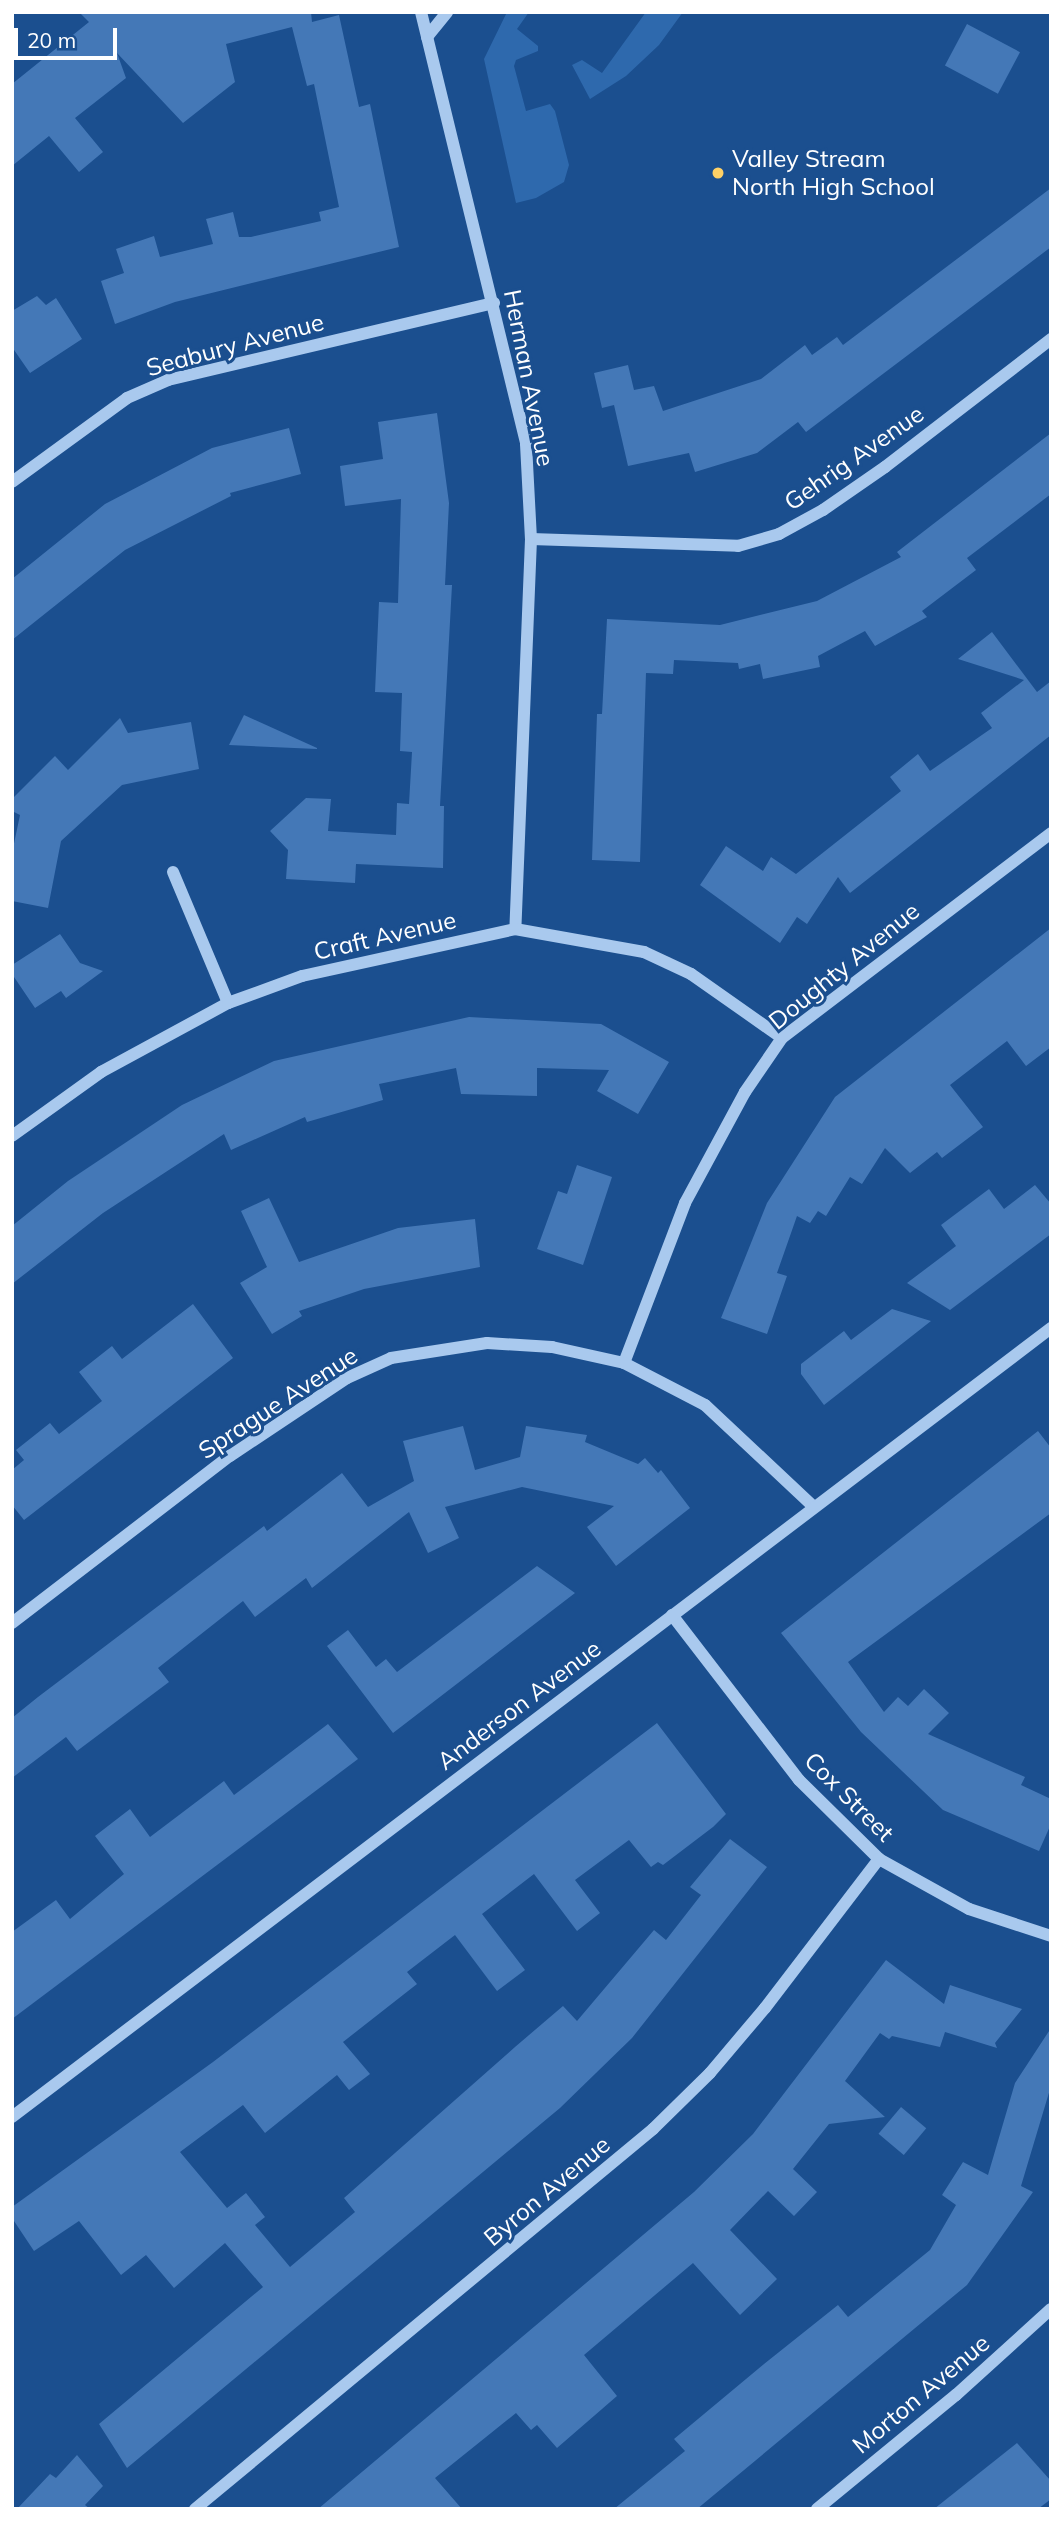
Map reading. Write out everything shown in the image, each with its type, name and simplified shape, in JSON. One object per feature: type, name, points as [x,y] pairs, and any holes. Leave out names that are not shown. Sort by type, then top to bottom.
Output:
[{"type":"street","name":"Herman Avenue","points":[[422,12],[526,444],[531,539],[515,929]]},
{"type":"street","points":[[428,37],[447,12]]},
{"type":"street","name":"Seabury Avenue","points":[[12,482],[127,398],[169,380],[494,303]]},
{"type":"street","name":"Gehrig Avenue","points":[[531,539],[738,547],[779,534],[823,510],[885,467],[1051,339]]},
{"type":"street","name":"Doughty Avenue","points":[[624,1363],[685,1203],[733,1113],[782,1038],[1051,833]]},
{"type":"street","points":[[173,872],[229,1003]]},
{"type":"street","name":"Craft Avenue","points":[[12,1136],[101,1072],[229,1003],[302,976],[515,929],[644,952],[691,974],[782,1038]]},
{"type":"street","name":"Anderson Avenue","points":[[12,2117],[1051,1328]]},
{"type":"street","name":"Sprague Avenue","points":[[12,1623],[230,1456],[347,1378],[391,1358],[487,1343],[552,1347],[624,1363],[705,1405],[814,1507]]},
{"type":"street","name":"Cox Street","points":[[672,1615],[799,1780],[879,1859],[969,1909],[1051,1936]]},
{"type":"street","name":"Byron Avenue","points":[[195,2509],[653,2129],[757,2017],[879,1859]]},
{"type":"street","name":"Morton Avenue","points":[[817,2509],[956,2395],[1051,2309]]},
{"type":"shaded area","points":[[507,12],[529,12],[517,29],[538,46],[538,51],[516,60],[514,66],[526,111],[550,104],[555,111],[569,165],[564,182],[536,198],[516,203],[484,59]]},
{"type":"shaded area","points":[[646,12],[683,12],[659,45],[626,76],[590,99],[572,65],[582,60],[602,73]]},
{"type":"building","points":[[79,12],[311,12],[312,22],[339,15],[359,107],[370,104],[399,247],[175,302],[115,324],[101,281],[124,273],[116,249],[154,236],[160,257],[213,244],[206,219],[233,212],[239,237],[251,237],[321,221],[319,212],[339,207],[314,84],[307,86],[292,27],[226,44],[235,82],[183,123],[117,53],[126,78],[75,118],[103,152],[79,172],[49,136],[12,166],[12,84],[89,22]]},
{"type":"building","points":[[967,24],[1020,52],[998,94],[945,65]]},
{"type":"building","points":[[1051,188],[1051,247],[806,432],[798,422],[757,453],[695,472],[689,453],[628,466],[614,405],[602,408],[594,373],[628,365],[634,390],[654,386],[663,411],[761,379],[805,345],[812,355],[837,337],[843,345]]},
{"type":"building","points":[[37,296],[46,305],[56,298],[82,339],[30,373],[12,347],[12,311]]},
{"type":"building","points":[[437,413],[449,503],[445,585],[452,585],[440,806],[444,806],[443,868],[356,864],[355,883],[286,879],[288,850],[270,831],[306,798],[331,799],[328,831],[396,835],[397,803],[409,804],[412,752],[400,751],[402,693],[375,692],[379,602],[398,603],[401,499],[345,506],[340,466],[383,459],[378,422]]},
{"type":"building","points":[[289,428],[301,474],[230,493],[231,496],[125,550],[12,640],[12,579],[105,504],[212,448]]},
{"type":"building","points":[[1051,433],[1051,494],[967,558],[976,570],[922,611],[927,617],[875,646],[865,631],[818,656],[820,667],[763,679],[760,664],[739,669],[738,663],[674,660],[673,674],[646,673],[640,862],[592,860],[597,714],[602,714],[607,619],[720,625],[817,601],[901,557],[897,552]]},
{"type":"building","points":[[992,632],[1037,692],[1051,681],[1051,735],[850,893],[838,877],[807,924],[797,917],[780,943],[700,885],[726,846],[763,871],[771,857],[796,874],[901,791],[890,777],[918,754],[930,771],[992,728],[981,713],[1024,680],[958,659]]},
{"type":"building","points":[[244,715],[317,748],[317,749],[229,745]]},
{"type":"building","points":[[120,718],[128,733],[191,722],[199,769],[122,785],[61,841],[48,908],[12,901],[12,853],[20,815],[12,811],[12,799],[55,756],[68,770]]},
{"type":"building","points":[[1051,928],[1051,1047],[1026,1066],[1007,1041],[950,1085],[983,1127],[942,1158],[937,1152],[910,1173],[885,1148],[862,1184],[850,1177],[826,1216],[818,1211],[810,1223],[797,1216],[777,1273],[787,1276],[767,1334],[721,1318],[767,1203],[835,1097]]},
{"type":"building","points":[[60,934],[80,963],[103,971],[66,998],[61,991],[35,1008],[12,974],[12,965]]},
{"type":"building","points":[[469,1017],[601,1024],[669,1062],[638,1114],[597,1091],[609,1070],[537,1068],[537,1096],[461,1094],[456,1068],[379,1084],[383,1100],[307,1122],[305,1117],[231,1150],[224,1134],[103,1213],[12,1284],[12,1226],[68,1181],[182,1105],[274,1061]]},
{"type":"building","points":[[577,1165],[612,1177],[583,1265],[537,1249],[558,1191],[567,1194]]},
{"type":"building","points":[[1035,1185],[1051,1204],[1051,1234],[950,1310],[907,1283],[956,1246],[941,1225],[989,1189],[1004,1209]]},
{"type":"building","points":[[269,1198],[299,1262],[398,1228],[475,1219],[480,1267],[364,1289],[299,1311],[302,1316],[272,1334],[240,1283],[267,1267],[241,1211]]},
{"type":"building","points":[[193,1304],[233,1358],[24,1520],[12,1505],[12,1470],[24,1460],[16,1450],[50,1423],[59,1434],[102,1401],[79,1372],[112,1346],[122,1359]]},
{"type":"building","points":[[892,1309],[931,1321],[824,1405],[801,1374],[801,1364],[844,1331],[851,1340]]},
{"type":"building","points":[[463,1426],[475,1470],[520,1457],[526,1426],[587,1435],[585,1442],[638,1464],[645,1458],[658,1473],[661,1470],[690,1508],[616,1566],[587,1527],[614,1506],[522,1487],[445,1507],[459,1538],[428,1553],[409,1512],[312,1588],[306,1578],[255,1617],[243,1601],[158,1668],[169,1682],[77,1751],[66,1737],[12,1778],[12,1718],[38,1697],[264,1526],[267,1531],[342,1473],[368,1507],[414,1481],[403,1441]]},
{"type":"building","points":[[1038,1431],[1051,1448],[1051,1513],[848,1662],[884,1712],[898,1697],[908,1706],[924,1689],[949,1713],[928,1734],[1025,1777],[1021,1785],[1051,1799],[1051,1824],[1039,1851],[943,1810],[861,1732],[781,1633]]},
{"type":"building","points":[[537,1566],[575,1593],[393,1733],[327,1646],[348,1630],[376,1667],[386,1659],[397,1672]]},
{"type":"building","points":[[657,1723],[726,1814],[713,1827],[663,1865],[658,1862],[651,1867],[629,1840],[575,1880],[600,1913],[577,1931],[534,1874],[482,1914],[525,1970],[497,1991],[455,1935],[407,1972],[417,1984],[343,2042],[370,2074],[349,2090],[337,2075],[265,2133],[243,2105],[180,2152],[227,2208],[246,2193],[265,2217],[255,2225],[290,2267],[355,2212],[344,2198],[515,2047],[563,2006],[577,2021],[654,1930],[666,1940],[701,1895],[690,1887],[730,1839],[767,1867],[632,2038],[560,2108],[127,2468],[99,2424],[263,2287],[225,2243],[174,2288],[146,2255],[121,2275],[79,2221],[34,2251],[12,2218],[12,2207],[213,2062]]},
{"type":"building","points":[[328,1724],[358,1759],[12,2019],[12,1932],[56,1900],[70,1919],[124,1874],[95,1836],[130,1809],[150,1837],[224,1781],[234,1795]]},
{"type":"building","points":[[886,1960],[944,2004],[950,1985],[1022,2009],[995,2043],[997,2048],[945,2032],[940,2047],[892,2036],[889,2039],[880,2033],[845,2081],[885,2117],[829,2124],[793,2169],[817,2192],[794,2216],[768,2191],[730,2230],[777,2279],[740,2315],[693,2263],[584,2355],[617,2396],[557,2448],[537,2425],[531,2430],[516,2413],[435,2478],[462,2509],[318,2509],[694,2192],[753,2134]]},
{"type":"building","points":[[1051,2028],[1051,2086],[1021,2186],[1033,2192],[967,2285],[697,2509],[614,2509],[685,2451],[674,2439],[764,2364],[838,2305],[848,2317],[930,2250],[956,2205],[942,2195],[963,2162],[988,2175],[1015,2083]]},
{"type":"building","points":[[901,2107],[926,2128],[904,2155],[879,2134]]},
{"type":"building","points":[[1017,2443],[1051,2481],[1051,2499],[1038,2509],[934,2509]]},
{"type":"building","points":[[77,2455],[103,2486],[85,2505],[90,2509],[17,2509],[50,2474],[56,2478]]},
{"type":"place","name":"Valley Stream North High School","points":[[718,173]]}]
